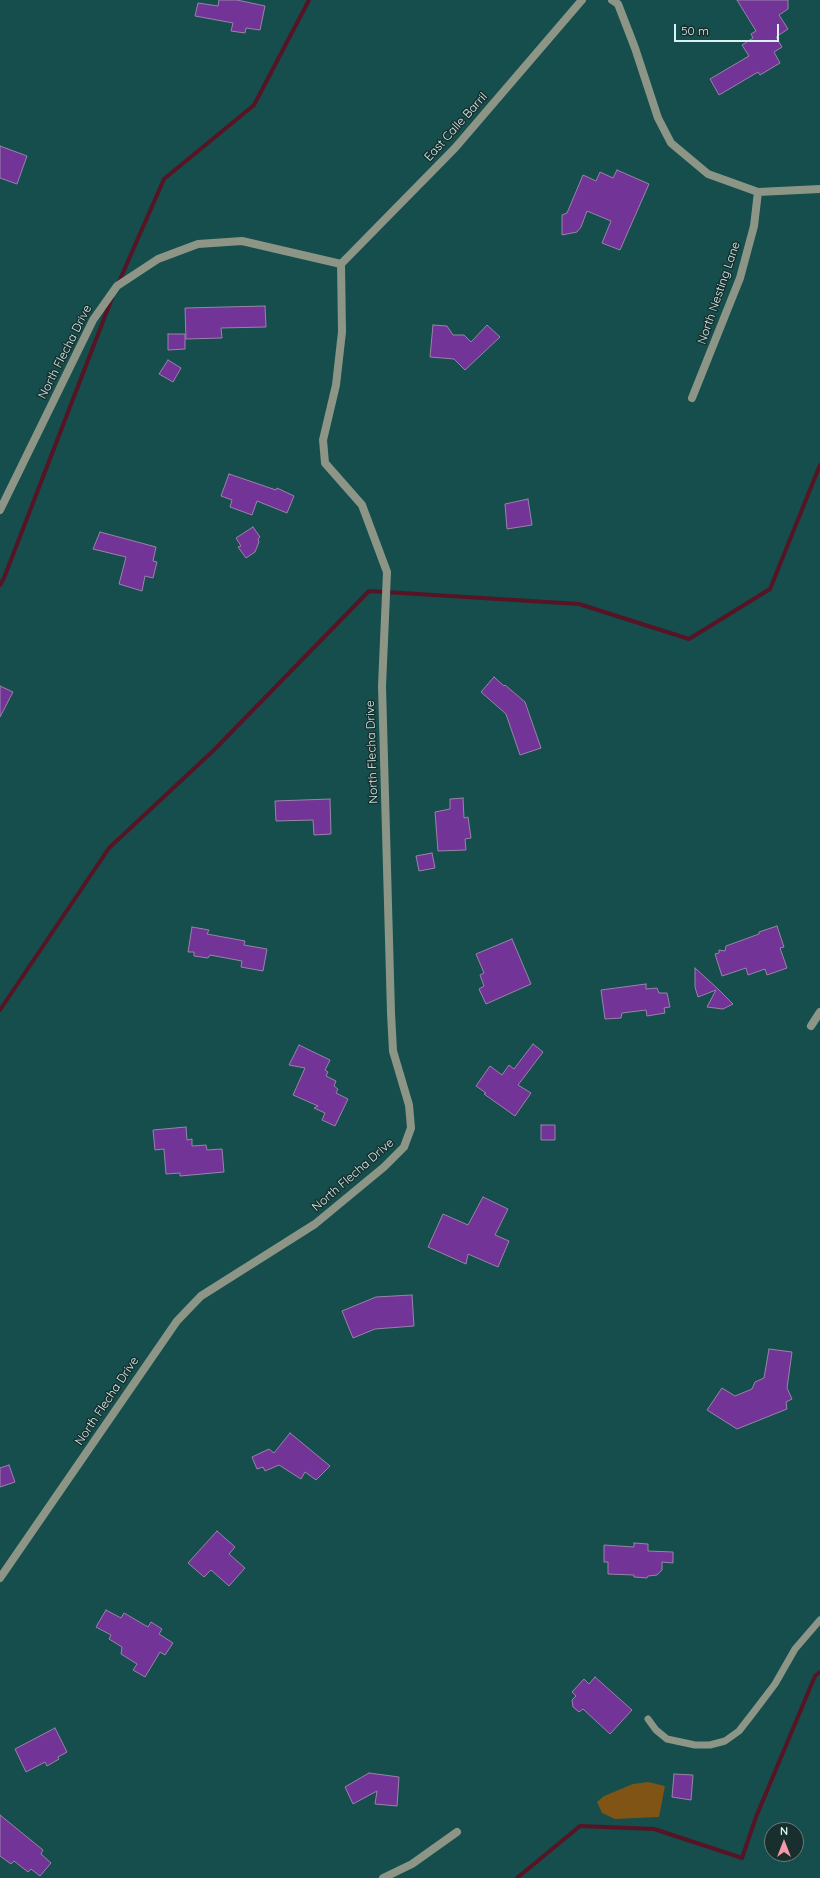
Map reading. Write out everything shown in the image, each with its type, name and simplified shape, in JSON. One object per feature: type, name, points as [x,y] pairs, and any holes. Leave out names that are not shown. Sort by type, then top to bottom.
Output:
[{"type":"street","name":"East Calle Barril","points":[[341,264],[455,148],[582,0]]},
{"type":"street","points":[[612,0],[618,4],[635,48],[658,118],[671,144],[708,174],[758,192],[820,189]]},
{"type":"street","name":"North Nesting Lane","points":[[692,398],[740,278],[754,226],[758,192]]},
{"type":"street","name":"North Flecha Drive","points":[[0,510],[93,320],[117,286],[158,259],[198,244],[242,241],[341,264],[340,347],[336,385],[323,440],[326,463],[362,505],[386,572],[382,686],[391,1028],[396,1064],[409,1105],[411,1128],[404,1147],[384,1167],[315,1224],[201,1296],[177,1321],[0,1578]]},
{"type":"street","points":[[811,1026],[820,1012]]},
{"type":"street","points":[[383,1878],[412,1864],[457,1832]]},
{"type":"lane","points":[[648,1719],[656,1730],[667,1740],[695,1745],[710,1745],[725,1741],[738,1731],[753,1713],[775,1684],[795,1649],[820,1620]]},
{"type":"shaded area","points":[[648,1782],[665,1786],[659,1817],[615,1819],[602,1813],[597,1802],[604,1796],[633,1784]]},
{"type":"building","points":[[219,0],[237,0],[265,6],[260,30],[246,28],[245,33],[231,31],[233,23],[195,16],[198,3],[218,6]]},
{"type":"building","points":[[737,0],[788,0],[788,9],[779,15],[788,29],[776,37],[782,47],[774,52],[780,63],[760,75],[758,72],[719,95],[710,79],[749,56],[742,45],[753,38],[751,34],[756,31]]},
{"type":"building","points":[[0,146],[27,156],[17,184],[0,178]]},
{"type":"building","points":[[617,170],[649,184],[620,250],[602,243],[611,221],[587,211],[581,227],[577,232],[562,235],[562,215],[567,213],[583,175],[596,181],[600,172],[613,178]]},
{"type":"building","points":[[265,306],[266,327],[221,328],[222,338],[186,339],[185,308]]},
{"type":"building","points":[[433,325],[447,326],[453,335],[464,335],[471,342],[487,325],[500,337],[465,370],[454,359],[430,357]]},
{"type":"building","points":[[168,334],[185,334],[185,349],[168,350]]},
{"type":"building","points":[[168,360],[181,368],[173,382],[159,374]]},
{"type":"building","points":[[229,474],[276,490],[277,488],[294,496],[287,513],[257,501],[252,515],[230,507],[232,500],[221,496]]},
{"type":"building","points":[[528,499],[532,525],[507,529],[505,504]]},
{"type":"building","points":[[253,527],[260,537],[258,539],[259,542],[255,552],[246,558],[238,547],[241,546],[236,538]]},
{"type":"building","points":[[100,532],[156,547],[153,561],[157,562],[153,578],[145,576],[142,591],[119,584],[126,557],[93,549]]},
{"type":"building","points":[[494,677],[525,702],[541,748],[520,755],[506,714],[481,692]]},
{"type":"building","points":[[0,686],[13,692],[0,717]]},
{"type":"building","points":[[463,798],[464,818],[468,817],[471,838],[465,839],[466,850],[438,851],[435,812],[450,809],[450,799]]},
{"type":"building","points":[[330,799],[331,834],[314,835],[313,820],[276,821],[275,801]]},
{"type":"building","points":[[432,853],[435,868],[419,871],[416,856]]},
{"type":"building","points":[[777,926],[784,947],[780,948],[787,968],[767,975],[765,969],[748,975],[746,968],[722,976],[715,954],[719,953],[719,950],[725,951],[726,946]]},
{"type":"building","points":[[192,927],[209,930],[207,934],[245,941],[244,945],[267,949],[263,971],[241,967],[242,961],[210,955],[208,958],[194,956],[194,952],[188,952]]},
{"type":"building","points":[[512,939],[531,984],[486,1004],[479,989],[484,986],[480,975],[484,973],[476,954]]},
{"type":"building","points":[[695,968],[733,1004],[723,1009],[707,1007],[716,990],[698,997],[695,987]]},
{"type":"building","points":[[646,984],[646,989],[657,988],[659,993],[667,993],[670,1007],[664,1008],[665,1013],[647,1016],[646,1010],[622,1013],[621,1018],[605,1019],[601,990]]},
{"type":"building","points":[[533,1044],[543,1052],[518,1085],[531,1093],[515,1116],[484,1094],[486,1093],[476,1086],[490,1066],[502,1075],[509,1065],[514,1069]]},
{"type":"building","points":[[299,1045],[330,1060],[325,1070],[328,1072],[326,1076],[336,1081],[334,1086],[338,1089],[336,1093],[348,1099],[335,1126],[322,1120],[325,1113],[314,1108],[318,1106],[293,1095],[305,1068],[289,1065]]},
{"type":"building","points":[[541,1125],[555,1125],[555,1140],[541,1140]]},
{"type":"building","points":[[186,1127],[187,1140],[192,1139],[192,1146],[206,1145],[207,1150],[222,1149],[224,1172],[180,1176],[180,1173],[166,1174],[164,1149],[155,1150],[153,1130]]},
{"type":"building","points":[[483,1197],[508,1209],[495,1235],[509,1241],[498,1267],[468,1254],[466,1264],[428,1247],[443,1214],[468,1225]]},
{"type":"building","points":[[412,1295],[414,1326],[375,1329],[353,1338],[342,1311],[376,1297]]},
{"type":"building","points":[[769,1349],[792,1352],[787,1388],[792,1399],[786,1402],[787,1409],[737,1429],[707,1410],[722,1388],[735,1396],[752,1389],[755,1382],[764,1378]]},
{"type":"building","points":[[290,1433],[330,1466],[316,1480],[305,1472],[301,1479],[279,1465],[265,1471],[263,1467],[257,1469],[252,1457],[269,1449],[274,1453]]},
{"type":"building","points":[[9,1465],[15,1482],[0,1487],[0,1468]]},
{"type":"building","points":[[217,1531],[235,1547],[229,1554],[245,1568],[229,1586],[211,1570],[204,1577],[188,1563]]},
{"type":"building","points":[[634,1543],[648,1544],[648,1551],[673,1552],[673,1563],[662,1562],[662,1570],[657,1575],[648,1576],[647,1578],[634,1577],[634,1575],[608,1574],[608,1562],[604,1562],[604,1545],[634,1547]]},
{"type":"building","points":[[106,1610],[121,1618],[124,1613],[148,1627],[151,1622],[162,1629],[159,1634],[173,1643],[165,1655],[160,1652],[145,1677],[133,1670],[137,1664],[121,1654],[122,1647],[109,1639],[111,1635],[96,1627]]},
{"type":"building","points":[[595,1677],[632,1710],[610,1734],[583,1709],[579,1712],[573,1707],[572,1700],[576,1696],[572,1692],[584,1679],[589,1684]]},
{"type":"building","points":[[55,1728],[67,1752],[47,1766],[45,1762],[26,1772],[15,1749]]},
{"type":"building","points":[[369,1773],[399,1777],[397,1806],[375,1804],[377,1791],[353,1804],[345,1787]]},
{"type":"building","points":[[674,1774],[693,1775],[691,1800],[672,1797]]},
{"type":"building","points":[[0,1815],[43,1850],[41,1854],[51,1863],[40,1876],[31,1869],[28,1872],[14,1861],[11,1864],[0,1856]]},
{"type":"waterway","points":[[118,284],[164,179],[254,105],[309,0]]},
{"type":"waterway","points":[[0,585],[112,298]]},
{"type":"waterway","points":[[0,1010],[109,848],[214,750],[369,591],[579,604],[689,639],[770,589],[820,465]]},
{"type":"waterway","points":[[517,1878],[580,1826],[654,1829],[742,1858],[756,1817],[815,1676],[820,1672]]}]
